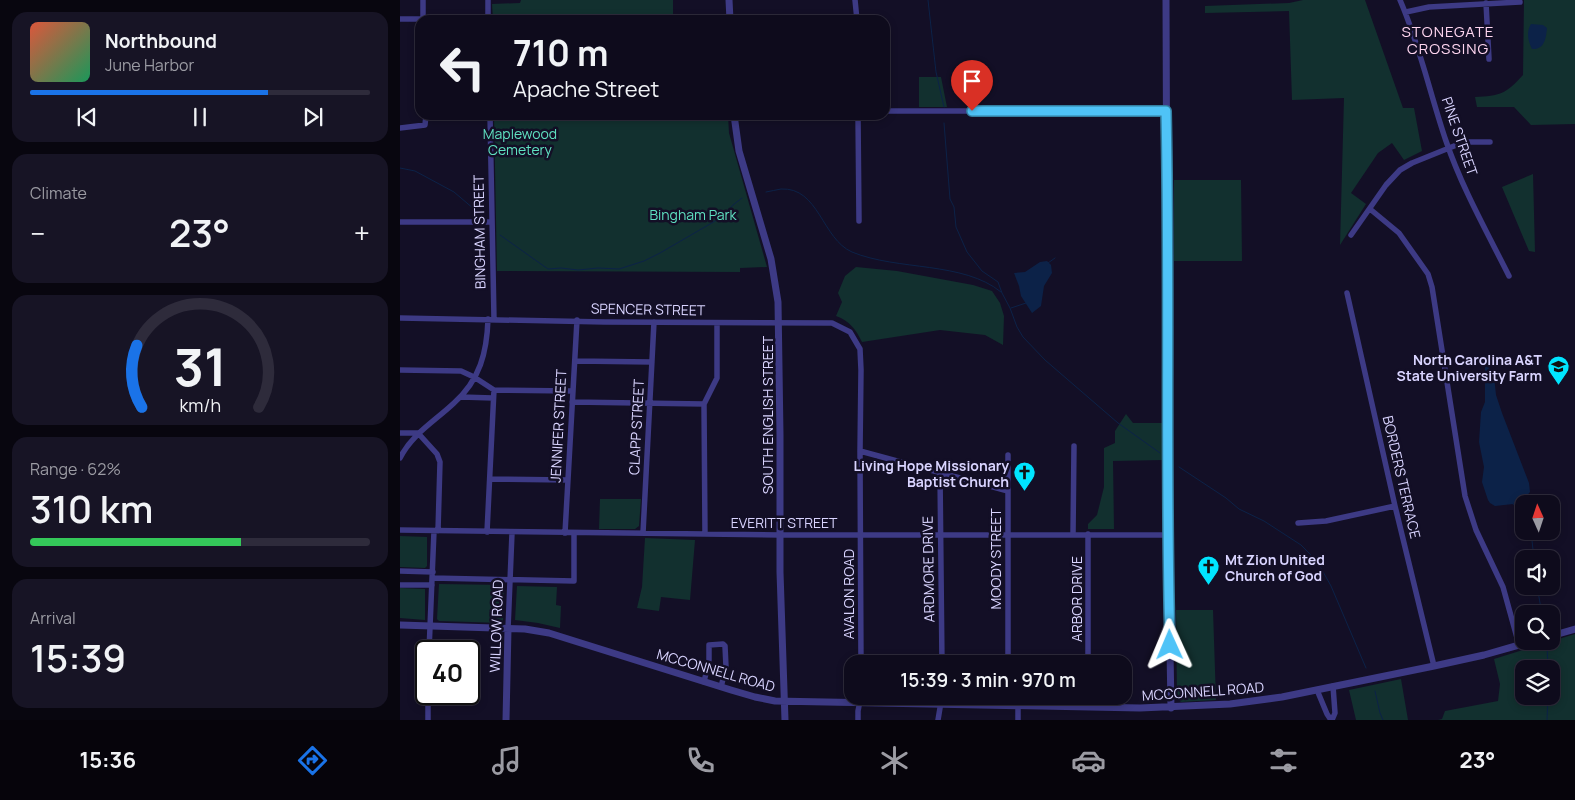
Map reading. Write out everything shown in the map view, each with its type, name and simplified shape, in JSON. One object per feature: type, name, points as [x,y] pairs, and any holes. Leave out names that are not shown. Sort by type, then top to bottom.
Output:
[{"type":"street","points":[[423,0],[423,15]]},
{"type":"street","points":[[488,0],[488,15]]},
{"type":"street","points":[[729,0],[730,15]]},
{"type":"street","points":[[855,0],[856,15]]},
{"type":"street","points":[[1166,0],[1168,535],[1171,708]]},
{"type":"street","name":"PINE STREET","points":[[1400,0],[1406,12],[1449,148],[1467,193],[1509,276]]},
{"type":"street","points":[[1406,12],[1429,7],[1520,2]]},
{"type":"street","points":[[1486,4],[1489,59]]},
{"type":"street","points":[[400,19],[415,20]]},
{"type":"street","points":[[890,111],[1166,111]]},
{"type":"street","points":[[400,128],[425,125],[426,120]]},
{"type":"street","name":"BINGHAM STREET","points":[[401,456],[418,433],[460,397],[474,377],[483,358],[491,319],[490,120]]},
{"type":"street","name":"SOUTH ENGLISH STREET","points":[[735,120],[742,158],[772,264],[777,290],[780,535],[785,720]]},
{"type":"street","points":[[858,120],[859,220]]},
{"type":"street","points":[[1351,235],[1386,185],[1400,170],[1412,163],[1464,142],[1490,142]]},
{"type":"street","points":[[1370,209],[1399,233],[1428,274],[1432,288],[1465,496],[1476,530],[1503,587],[1515,630]]},
{"type":"street","points":[[400,222],[491,222]]},
{"type":"street","name":"BORDERS TERRACE","points":[[1347,293],[1395,506],[1434,666]]},
{"type":"street","name":"SPENCER STREET","points":[[400,318],[832,323],[850,332],[860,349],[861,373]]},
{"type":"street","name":"JENNIFER STREET","points":[[565,533],[577,320]]},
{"type":"street","name":"CLAPP STREET","points":[[643,533],[654,322]]},
{"type":"street","points":[[705,534],[704,404],[717,378],[717,323]]},
{"type":"street","points":[[575,361],[652,362]]},
{"type":"street","points":[[400,370],[466,373],[494,390],[573,392]]},
{"type":"street","name":"AVALON ROAD","points":[[861,373],[861,655]]},
{"type":"street","points":[[487,532],[494,390]]},
{"type":"street","points":[[460,397],[493,398]]},
{"type":"street","points":[[572,402],[704,404]]},
{"type":"street","points":[[400,433],[418,433],[437,454],[440,462],[429,640]]},
{"type":"street","points":[[1074,446],[1074,534]]},
{"type":"street","points":[[860,451],[1008,491]]},
{"type":"street","name":"MOODY STREET","points":[[1008,455],[1008,655]]},
{"type":"street","name":"ARDMORE DRIVE","points":[[940,473],[942,655]]},
{"type":"street","points":[[490,478],[568,480]]},
{"type":"street","points":[[1298,523],[1326,521],[1395,506]]},
{"type":"street","name":"EVERITT STREET","points":[[400,530],[780,535],[1168,535]]},
{"type":"street","name":"WILLOW ROAD","points":[[506,720],[512,532]]},
{"type":"street","points":[[400,585],[432,582],[510,580],[574,581],[574,533]]},
{"type":"street","name":"ARBOR DRIVE","points":[[1088,534],[1088,655]]},
{"type":"street","points":[[400,571],[432,572]]},
{"type":"street","name":"MCCONNELL ROAD","points":[[400,625],[530,630],[549,633],[756,697],[775,701],[844,700]]},
{"type":"street","points":[[1560,633],[1575,629]]},
{"type":"street","points":[[704,682],[709,660],[709,644],[723,644],[725,646],[726,667],[721,687]]},
{"type":"street","name":"MCCONNELL ROAD","points":[[998,705],[1171,708],[1241,703],[1317,690],[1434,666],[1515,646]]},
{"type":"street","points":[[1317,690],[1331,720],[1335,713],[1333,686]]},
{"type":"street","points":[[428,705],[428,720]]},
{"type":"street","points":[[858,720],[860,705]]},
{"type":"street","points":[[938,720],[940,705]]},
{"type":"street","points":[[1018,706],[1018,720]]},
{"type":"green space","points":[[521,0],[673,0],[673,15],[493,15],[492,4],[520,3]]},
{"type":"green space","points":[[1303,0],[1365,0],[1403,108],[1414,108],[1422,151],[1404,160],[1392,143],[1378,153],[1351,193],[1366,204],[1340,245],[1344,98],[1292,100],[1289,11],[1205,13],[1205,6],[1289,3]]},
{"type":"green space","points":[[1524,0],[1575,0],[1575,124],[1531,125],[1514,107],[1477,107],[1475,97],[1502,93],[1523,75]]},
{"type":"green space","points":[[919,77],[941,77],[947,107],[919,107]]},
{"type":"green space","name":"Bingham Park","points":[[494,120],[728,120],[729,133],[767,267],[740,268],[740,272],[497,271]]},
{"type":"green space","points":[[1533,174],[1535,252],[1529,251],[1502,187]]},
{"type":"green space","points":[[1174,180],[1241,180],[1242,261],[1174,261]]},
{"type":"green space","points":[[856,267],[897,271],[973,285],[992,291],[1000,303],[1004,316],[1003,345],[985,335],[940,330],[862,342],[852,326],[836,316],[842,302],[838,293],[845,276]]},
{"type":"green space","points":[[1126,414],[1133,423],[1164,423],[1164,460],[1113,461],[1114,529],[1088,529],[1088,524],[1097,515],[1104,487],[1104,448],[1115,443],[1115,431]]},
{"type":"green space","points":[[600,499],[641,499],[639,526],[635,529],[599,529]]},
{"type":"green space","points":[[400,536],[427,537],[427,566],[425,568],[400,567]]},
{"type":"green space","points":[[645,538],[695,540],[690,600],[661,597],[659,611],[637,608],[642,587]]},
{"type":"green space","points":[[439,584],[504,585],[502,623],[439,621],[437,619]]},
{"type":"green space","points":[[517,586],[557,587],[556,605],[561,606],[560,628],[515,620]]},
{"type":"green space","points":[[400,588],[425,589],[425,620],[400,618]]},
{"type":"green space","points":[[1176,610],[1213,610],[1216,700],[1181,702],[1177,698]]},
{"type":"green space","points":[[1575,634],[1575,720],[1438,720],[1442,719],[1445,711],[1498,701],[1500,684],[1494,659],[1523,650],[1560,650],[1560,639]]},
{"type":"green space","points":[[1401,679],[1408,720],[1356,720],[1349,690]]},
{"type":"water","points":[[1531,24],[1543,25],[1547,28],[1544,42],[1536,49],[1532,49],[1529,40],[1528,30]]},
{"type":"water","points":[[1047,261],[1051,265],[1052,273],[1044,286],[1041,306],[1032,313],[1021,296],[1014,273],[1025,272],[1040,262]]},
{"type":"water","points":[[1485,362],[1494,376],[1496,395],[1529,483],[1530,492],[1527,495],[1515,495],[1515,503],[1513,504],[1495,506],[1490,503],[1482,482],[1484,467],[1479,442],[1481,412],[1485,402]]},
{"type":"waterway","points":[[928,0],[936,72],[944,107]]},
{"type":"waterway","points":[[944,123],[950,199],[954,207],[956,227],[967,252],[982,271],[998,282],[1023,337],[1045,360],[1118,423],[1160,453]]},
{"type":"waterway","points":[[400,168],[415,171],[454,192],[481,215]]},
{"type":"waterway","points":[[766,192],[781,189],[794,191],[804,196],[834,236],[852,252],[889,262],[968,275],[986,282],[1001,292]]},
{"type":"waterway","points":[[500,235],[548,269],[619,269],[644,261],[660,253],[722,217],[742,198]]},
{"type":"waterway","points":[[1048,263],[1055,258]]},
{"type":"waterway","points":[[1011,308],[1026,303]]},
{"type":"waterway","points":[[1179,467],[1226,498],[1239,509],[1264,521],[1301,545],[1317,561],[1331,586],[1366,668]]},
{"type":"waterway","points":[[1532,540],[1533,550]]},
{"type":"waterway","points":[[1539,595],[1540,605]]},
{"type":"waterway","points":[[1547,650],[1548,660]]},
{"type":"waterway","points":[[1375,691],[1383,720]]},
{"type":"waterway","points":[[1547,720],[1548,705]]},
{"type":"place","name":"North Carolina A&T State University Farm","points":[[1558,386]]},
{"type":"place","name":"Living Hope Missionary Baptist Church","points":[[1025,492]]},
{"type":"place","name":"Mt Zion United Church of God","points":[[1209,586]]},
{"type":"district","name":"STONEGATE CROSSING","points":[[1448,40]]},
{"type":"route","points":[[972,111],[1166,111],[1170,645]]},
{"type":"park label","name":"Maplewood Cemetery","points":[[520,142]]}]
